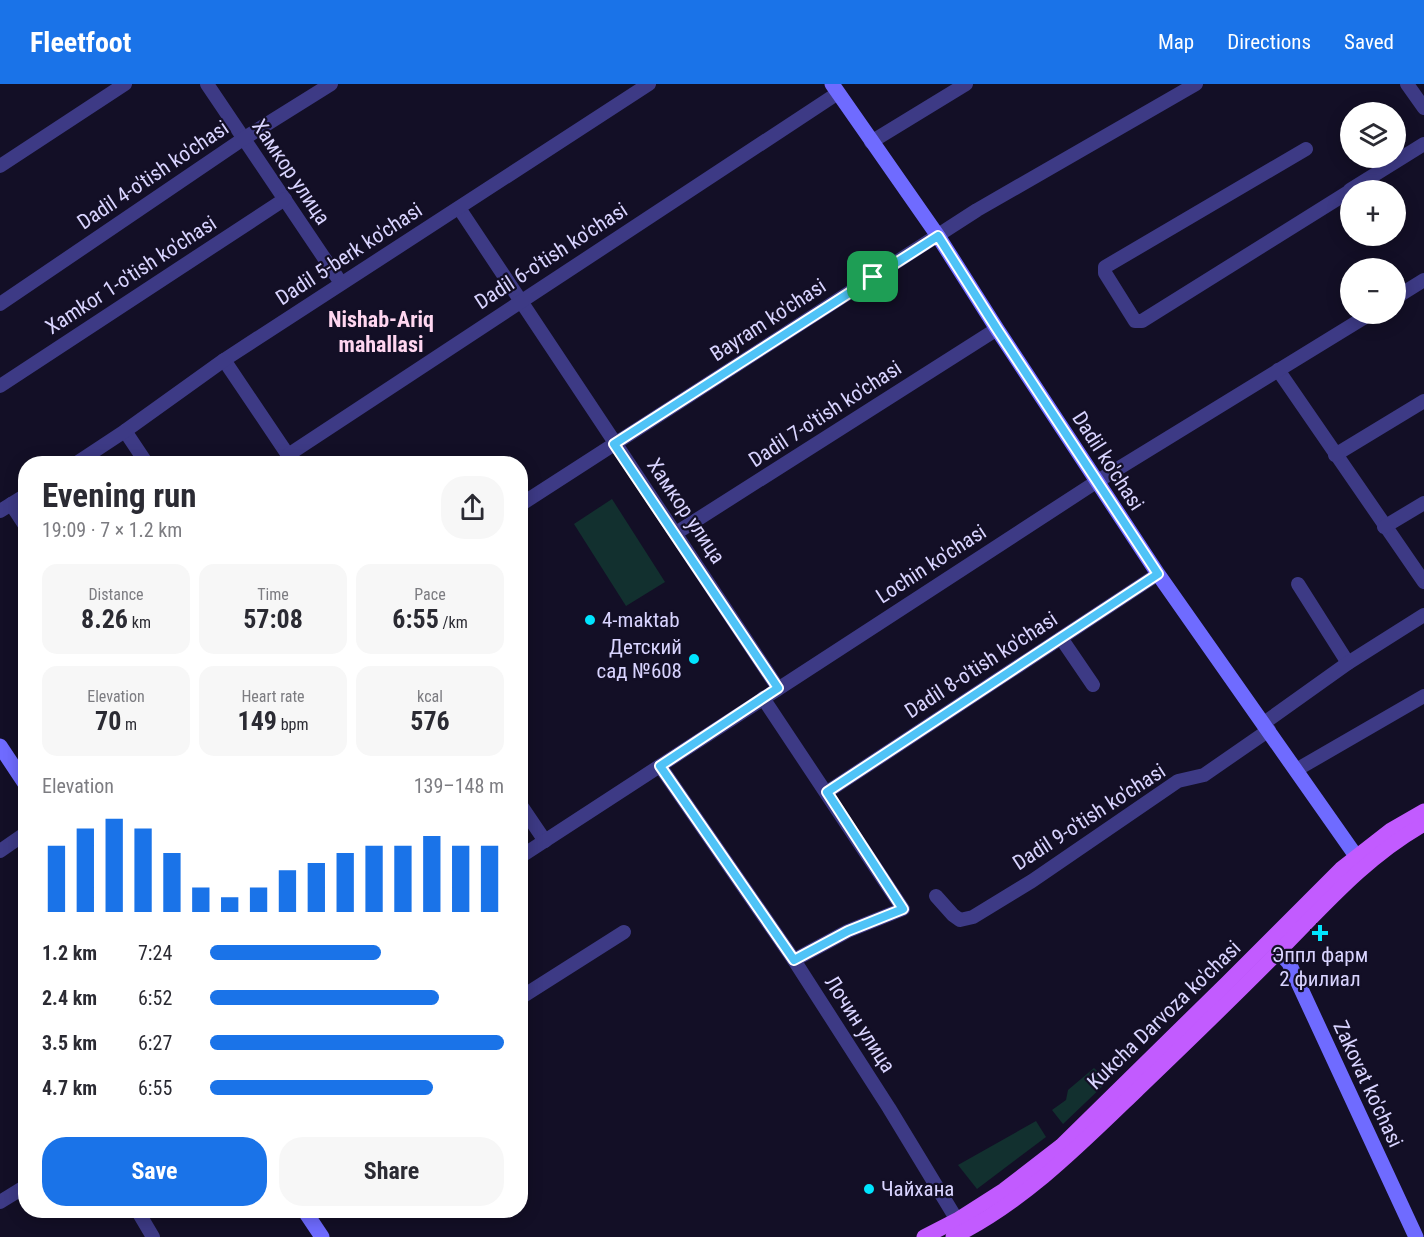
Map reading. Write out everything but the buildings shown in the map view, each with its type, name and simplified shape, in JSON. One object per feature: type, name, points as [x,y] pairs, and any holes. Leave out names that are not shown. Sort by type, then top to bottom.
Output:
[{"type":"main road","name":"Kukcha Darvoza ko'chasi","points":[[924,1237],[958,1229],[1060,1146],[1274,946],[1391,830],[1424,811]]},
{"type":"main road","name":"Kukcha Darvoza ko'chasi","points":[[1359,861],[1424,824]]},
{"type":"street","points":[[0,166],[125,84]]},
{"type":"street","name":"Хамкор улица","points":[[207,84],[341,283]]},
{"type":"street","name":"Dadil 4-o'tish ko'chasi","points":[[0,304],[243,139],[331,84]]},
{"type":"street","name":"Dadil 5-berk ko'chasi","points":[[87,456],[224,360],[649,84]]},
{"type":"street","points":[[871,142],[966,84]]},
{"type":"street","name":"Bayram ko'chasi","points":[[528,500],[977,210],[1196,84]]},
{"type":"street","points":[[1407,84],[1424,108]]},
{"type":"street","name":"Dadil ko'chasi","points":[[835,88],[938,236],[1158,574],[1359,861]]},
{"type":"street","name":"Dadil 6-o'tish ko'chasi","points":[[295,456],[835,88]]},
{"type":"street","points":[[1367,180],[1424,144]]},
{"type":"street","points":[[1306,149],[1105,267],[1105,273],[1136,321],[1142,321],[1340,197]]},
{"type":"street","name":"Xamkor 1-o'tish ko'chasi","points":[[0,386],[285,199]]},
{"type":"street","name":"Хамкор улица","points":[[459,208],[778,688]]},
{"type":"street","points":[[1406,291],[1424,280]]},
{"type":"street","name":"Lochin ko'chasi","points":[[528,852],[1096,482],[1354,324]]},
{"type":"street","name":"Dadil 7-o'tish ko'chasi","points":[[676,533],[997,329]]},
{"type":"street","points":[[224,360],[289,456]]},
{"type":"street","points":[[1278,370],[1424,582]]},
{"type":"street","points":[[1335,454],[1424,401]]},
{"type":"street","points":[[125,431],[142,456]]},
{"type":"street","points":[[1384,526],[1424,503]]},
{"type":"street","points":[[6,508],[18,519]]},
{"type":"street","name":"Dadil 8-o'tish ko'chasi","points":[[827,792],[1158,574]]},
{"type":"street","points":[[1298,585],[1348,663]]},
{"type":"street","points":[[1266,727],[1348,663],[1424,615]]},
{"type":"street","points":[[1061,638],[1093,685]]},
{"type":"street","points":[[1296,770],[1424,696]]},
{"type":"street","points":[[763,698],[903,909],[848,931],[794,960]]},
{"type":"street","name":"Dadil 9-o'tish ko'chasi","points":[[936,896],[960,920],[973,917],[1032,881],[1178,781],[1204,775],[1266,727]]},
{"type":"street","points":[[0,746],[18,769]]},
{"type":"street","name":"Лочин улица","points":[[660,766],[794,960],[889,1108],[958,1229]]},
{"type":"street","points":[[528,816],[545,841]]},
{"type":"street","points":[[0,851],[18,839]]},
{"type":"street","points":[[528,993],[624,932]]},
{"type":"street","name":"Zakovat ko'chasi","points":[[1274,946],[1291,969],[1416,1237]]},
{"type":"street","points":[[0,1202],[18,1191]]},
{"type":"street","points":[[141,1218],[153,1237]]},
{"type":"street","points":[[309,1218],[322,1237]]},
{"type":"green space","points":[[612,499],[665,582],[626,606],[574,524]]},
{"type":"green space","points":[[1094,1068],[1108,1081],[1063,1124],[1052,1110],[1066,1100],[1068,1090]]},
{"type":"green space","points":[[1036,1121],[1046,1137],[977,1189],[958,1165]]},
{"type":"place","name":"4-maktab","points":[[590,620]]},
{"type":"place","name":"Детский сад №608","points":[[694,659]]},
{"type":"place","name":"Эппл фарм 2 филиал","points":[[1320,933]]},
{"type":"place","name":"Чайхана","points":[[869,1189]]},
{"type":"district","name":"Nishab-Ariq mahallasi","points":[[381,332]]},
{"type":"route","points":[[938,236],[1158,574],[827,792],[903,909],[848,931],[794,960],[660,766],[778,688],[676,533],[614,444],[873,277],[938,236]]}]
